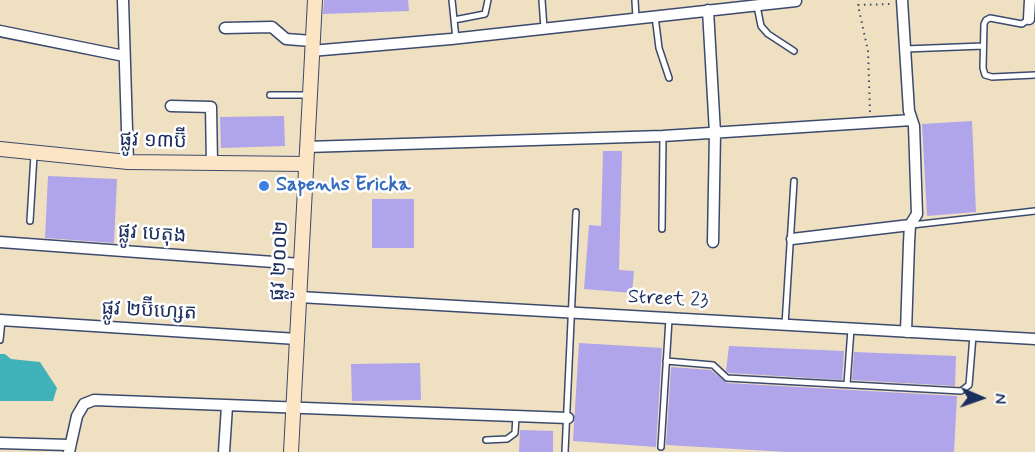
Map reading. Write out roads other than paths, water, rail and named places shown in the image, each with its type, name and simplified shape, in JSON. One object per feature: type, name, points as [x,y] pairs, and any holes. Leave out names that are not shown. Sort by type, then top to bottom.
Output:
[{"type":"street","points":[[123,0],[128,162]]},
{"type":"street","name":"ផ្លូវ ២០០២","points":[[291,452],[315,0]]},
{"type":"street","points":[[225,28],[272,27],[286,39],[311,46],[456,39],[796,0]]},
{"type":"street","points":[[1029,19],[1030,0]]},
{"type":"street","points":[[902,2],[904,49],[912,120],[916,213],[910,225],[906,332]]},
{"type":"street","points":[[708,10],[715,133],[713,242]]},
{"type":"street","points":[[0,31],[124,56]]},
{"type":"street","points":[[171,106],[211,107],[212,164]]},
{"type":"street","points":[[306,147],[663,136],[912,120]]},
{"type":"street","name":"ផ្លូវ ១៣ប៊ី","points":[[0,149],[128,162],[306,164]]},
{"type":"street","points":[[792,239],[910,225]]},
{"type":"street","name":"ផ្លូវ បេតុង","points":[[0,242],[300,264]]},
{"type":"street","name":"Street 23","points":[[299,297],[1035,339]]},
{"type":"street","name":"ផ្លូវ ២ប៊ីហ្សេត","points":[[1,320],[297,339]]},
{"type":"street","points":[[0,443],[69,449],[84,404],[94,400],[568,418]]},
{"type":"street","points":[[224,452],[227,405]]},
{"type":"lane","points":[[452,0],[456,39]]},
{"type":"lane","points":[[454,20],[485,14],[488,0]]},
{"type":"lane","points":[[542,0],[544,29]]},
{"type":"lane","points":[[634,0],[636,18]]},
{"type":"lane","points":[[756,3],[761,26],[768,34],[794,51]]},
{"type":"lane","points":[[655,16],[659,48],[669,78]]},
{"type":"lane","points":[[1029,19],[1022,24],[990,18],[986,20],[983,46],[985,75],[992,77],[1035,75]]},
{"type":"lane","points":[[904,49],[983,46]]},
{"type":"lane","points":[[270,95],[309,95]]},
{"type":"lane","points":[[662,229],[663,136]]},
{"type":"lane","points":[[30,221],[34,153]]},
{"type":"lane","points":[[785,325],[794,182]]},
{"type":"lane","points":[[910,225],[1035,211]]},
{"type":"lane","points":[[565,452],[576,212]]},
{"type":"lane","points":[[661,447],[669,319]]},
{"type":"lane","points":[[0,340],[1,320]]},
{"type":"lane","points":[[847,384],[851,329]]},
{"type":"lane","points":[[666,361],[713,365],[727,378],[961,391],[969,385],[973,336]]},
{"type":"lane","points":[[486,440],[507,439],[514,432],[516,416]]},
{"type":"water","points":[[0,354],[5,354],[11,359],[40,362],[57,388],[53,401],[0,401]]},
{"type":"place","name":"Sapenhs Ericka","points":[[264,186]]}]
